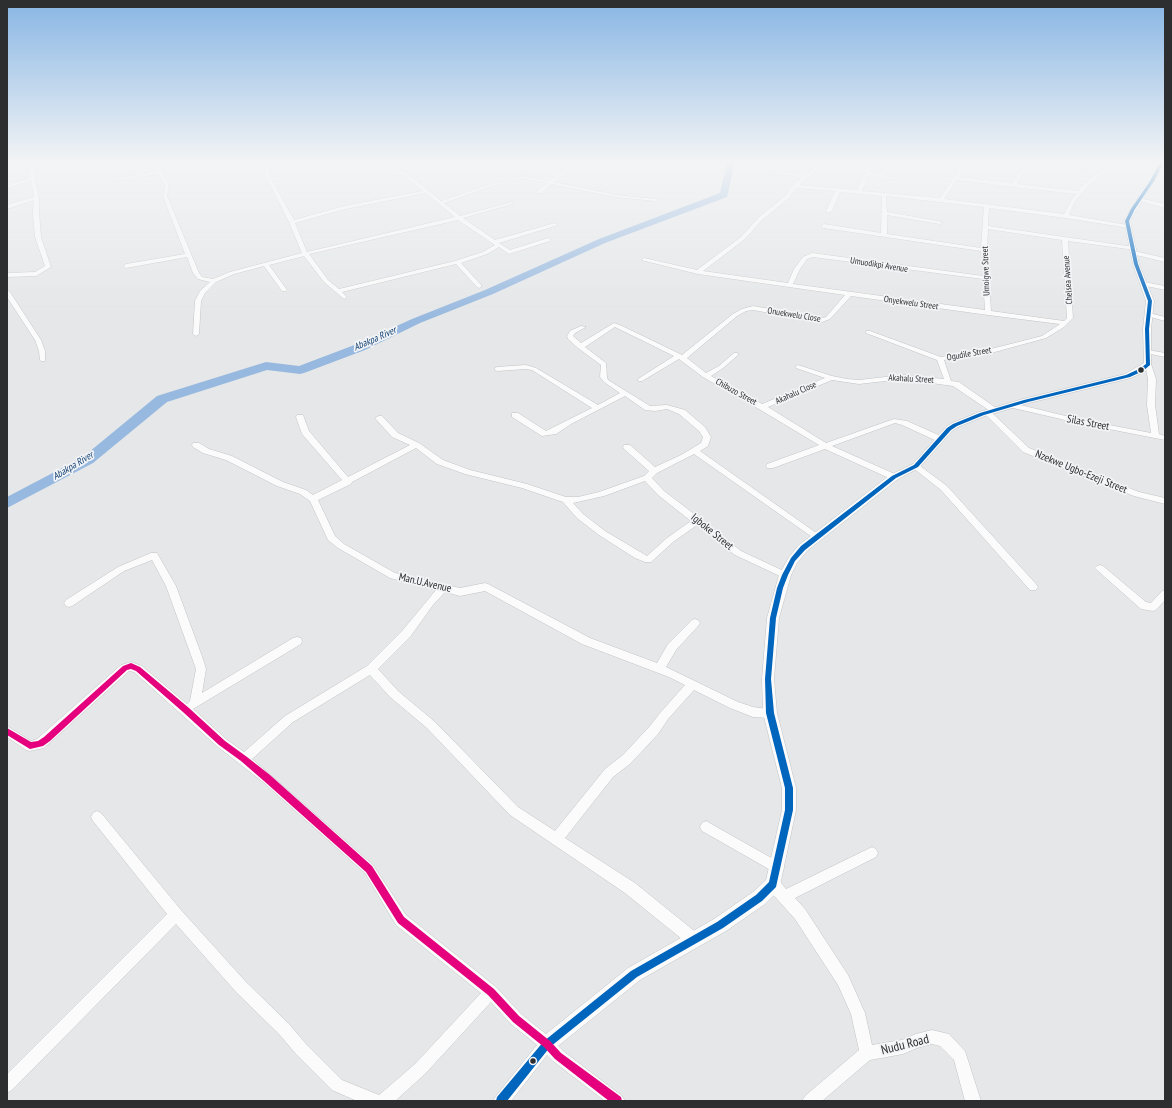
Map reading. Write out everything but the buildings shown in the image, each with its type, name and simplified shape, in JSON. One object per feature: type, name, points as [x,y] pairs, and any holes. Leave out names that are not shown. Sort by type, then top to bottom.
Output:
[{"type":"main road","points":[[547,1044],[634,974],[693,939],[720,925],[760,898],[773,884],[778,868],[789,810],[789,788],[770,713],[768,679],[773,618],[780,588],[793,560],[818,536],[894,477],[916,466],[940,439],[955,425],[990,411],[1080,386],[1128,376],[1141,370],[1148,364],[1147,336],[1150,301],[1136,264],[1127,227],[1130,214]]},
{"type":"street","points":[[7,275],[36,274],[48,266],[41,249],[37,228],[37,214]]},
{"type":"street","points":[[172,214],[197,275],[214,281]]},
{"type":"street","points":[[288,214],[305,253],[326,281],[344,297]]},
{"type":"street","points":[[292,222],[323,214]]},
{"type":"street","points":[[454,214],[510,252],[548,240]]},
{"type":"street","points":[[196,334],[198,301],[206,287],[214,281],[232,273],[305,253],[474,214]]},
{"type":"street","points":[[698,272],[743,238],[766,214]]},
{"type":"street","points":[[884,236],[885,214]]},
{"type":"street","points":[[889,214],[940,222]]},
{"type":"street","name":"Umoigwe Street","points":[[987,214],[984,250],[988,313]]},
{"type":"street","points":[[1048,214],[1127,227]]},
{"type":"street","points":[[339,291],[457,262],[485,253],[497,243],[555,225]]},
{"type":"street","points":[[824,226],[984,250]]},
{"type":"street","points":[[986,227],[1134,251],[1165,260]]},
{"type":"street","name":"Chelsea Avenue","points":[[1065,239],[1070,313],[1067,322]]},
{"type":"street","points":[[126,266],[188,255]]},
{"type":"street","name":"Umuodikpi Avenue","points":[[790,285],[797,269],[805,258],[812,255],[985,278]]},
{"type":"street","name":"Onyekwelu Street","points":[[644,260],[698,272],[988,313],[1067,322]]},
{"type":"street","points":[[457,262],[479,286]]},
{"type":"street","points":[[265,264],[284,290]]},
{"type":"street","points":[[1144,284],[1165,288]]},
{"type":"street","points":[[7,292],[38,340],[42,351],[43,360]]},
{"type":"street","name":"Onuekwelu Close","points":[[681,357],[735,315],[753,308],[822,320],[828,318],[849,294]]},
{"type":"street","points":[[1149,315],[1165,319]]},
{"type":"street","name":"Ogudile Street","points":[[868,332],[940,359],[991,351],[1031,342],[1044,337],[1067,322]]},
{"type":"street","name":"Chibuzo Street","points":[[580,347],[614,325],[646,338],[681,357],[706,376],[762,407],[827,447],[894,477]]},
{"type":"street","points":[[379,418],[395,435],[416,445],[440,462],[468,472],[524,486],[566,500],[578,500],[601,494],[650,475],[705,444],[707,437],[702,429],[682,412],[667,407],[655,409],[648,408],[624,394],[603,377],[604,364],[580,347],[570,336],[572,332],[583,327]]},
{"type":"street","points":[[1148,352],[1165,355]]},
{"type":"street","points":[[706,376],[721,367],[736,354]]},
{"type":"street","points":[[640,380],[681,357]]},
{"type":"street","points":[[940,359],[948,382]]},
{"type":"street","points":[[1148,364],[1152,379],[1151,405],[1155,435]]},
{"type":"street","points":[[498,369],[526,367],[534,369],[597,408]]},
{"type":"street","name":"Akahalu Street","points":[[798,367],[830,378],[859,382],[903,377],[948,382],[956,384],[990,411]]},
{"type":"street","name":"Akahalu Close","points":[[762,407],[830,378]]},
{"type":"street","points":[[515,415],[544,434],[553,432],[568,422],[624,394]]},
{"type":"street","name":"Silas Street","points":[[1012,405],[1078,422],[1165,438]]},
{"type":"street","name":"Nzekwe Ugbo-Ezeji Street","points":[[990,411],[1026,450],[1137,494],[1165,501]]},
{"type":"street","points":[[300,417],[305,432],[348,482]]},
{"type":"street","points":[[770,466],[827,447],[894,421],[904,423],[940,439]]},
{"type":"street","points":[[196,445],[206,451],[229,458],[280,484],[303,492],[313,499],[416,445]]},
{"type":"street","name":"Igboke Street","points":[[627,447],[650,475],[661,492],[738,553],[785,575]]},
{"type":"street","points":[[695,451],[818,536]]},
{"type":"street","points":[[916,466],[944,488],[1033,586]]},
{"type":"street","name":"Man.U.Avenue","points":[[313,499],[331,538],[341,546],[393,576],[442,589],[460,592],[485,587],[586,641],[673,674],[692,685],[753,712],[770,713]]},
{"type":"street","points":[[566,500],[580,516],[602,533],[638,556],[648,560],[670,540],[698,520]]},
{"type":"street","points":[[69,603],[121,569],[154,555],[172,586],[201,669],[191,706]]},
{"type":"street","points":[[1100,568],[1144,606],[1153,607],[1165,594]]},
{"type":"street","points":[[244,758],[289,719],[371,669],[406,634],[430,602],[442,589]]},
{"type":"street","points":[[659,669],[672,646],[695,623]]},
{"type":"street","points":[[191,706],[297,641]]},
{"type":"street","points":[[7,731],[30,746],[40,744],[125,668],[131,666],[138,669],[191,706],[222,743],[244,758],[368,869],[401,920],[491,992],[516,1019],[547,1044],[558,1056],[618,1101]]},
{"type":"street","points":[[371,669],[394,694],[431,725],[514,811],[630,888],[693,939]]},
{"type":"street","points":[[557,839],[609,773],[627,759],[654,730],[668,710],[692,685]]},
{"type":"street","points":[[97,817],[176,915],[241,987],[284,1029],[301,1049],[337,1085],[375,1101]]},
{"type":"street","points":[[706,827],[778,868]]},
{"type":"street","points":[[786,896],[872,853]]},
{"type":"street","points":[[773,884],[786,896],[813,933],[843,980],[858,1013],[867,1054],[810,1101]]},
{"type":"street","points":[[7,1085],[176,915]]},
{"type":"street","points":[[384,1101],[420,1069],[491,992]]},
{"type":"street","name":"Nudu Road","points":[[867,1054],[903,1047],[916,1041],[932,1037],[944,1039],[960,1056],[972,1101]]},
{"type":"street","points":[[501,1101],[547,1044]]},
{"type":"waterway","name":"Abakpa River","points":[[7,503],[88,460],[162,399],[266,366],[300,370],[361,347],[416,321],[489,292],[602,241],[674,214]]},
{"type":"transit line","points":[[501,1101],[547,1044],[634,974],[720,925],[759,898],[773,884],[789,810],[789,788],[770,713],[768,679],[773,618],[780,588],[785,575],[793,560],[803,548],[894,477],[916,466],[949,429],[955,425],[982,414],[1026,401],[1128,376],[1141,370],[1148,364],[1147,329],[1150,301],[1136,264],[1127,221],[1131,214]]},
{"type":"transit line","points":[[7,731],[30,746],[40,744],[125,668],[131,666],[138,669],[222,743],[267,778],[369,869],[401,920],[491,992],[516,1019],[547,1044],[558,1056],[617,1101]]}]
